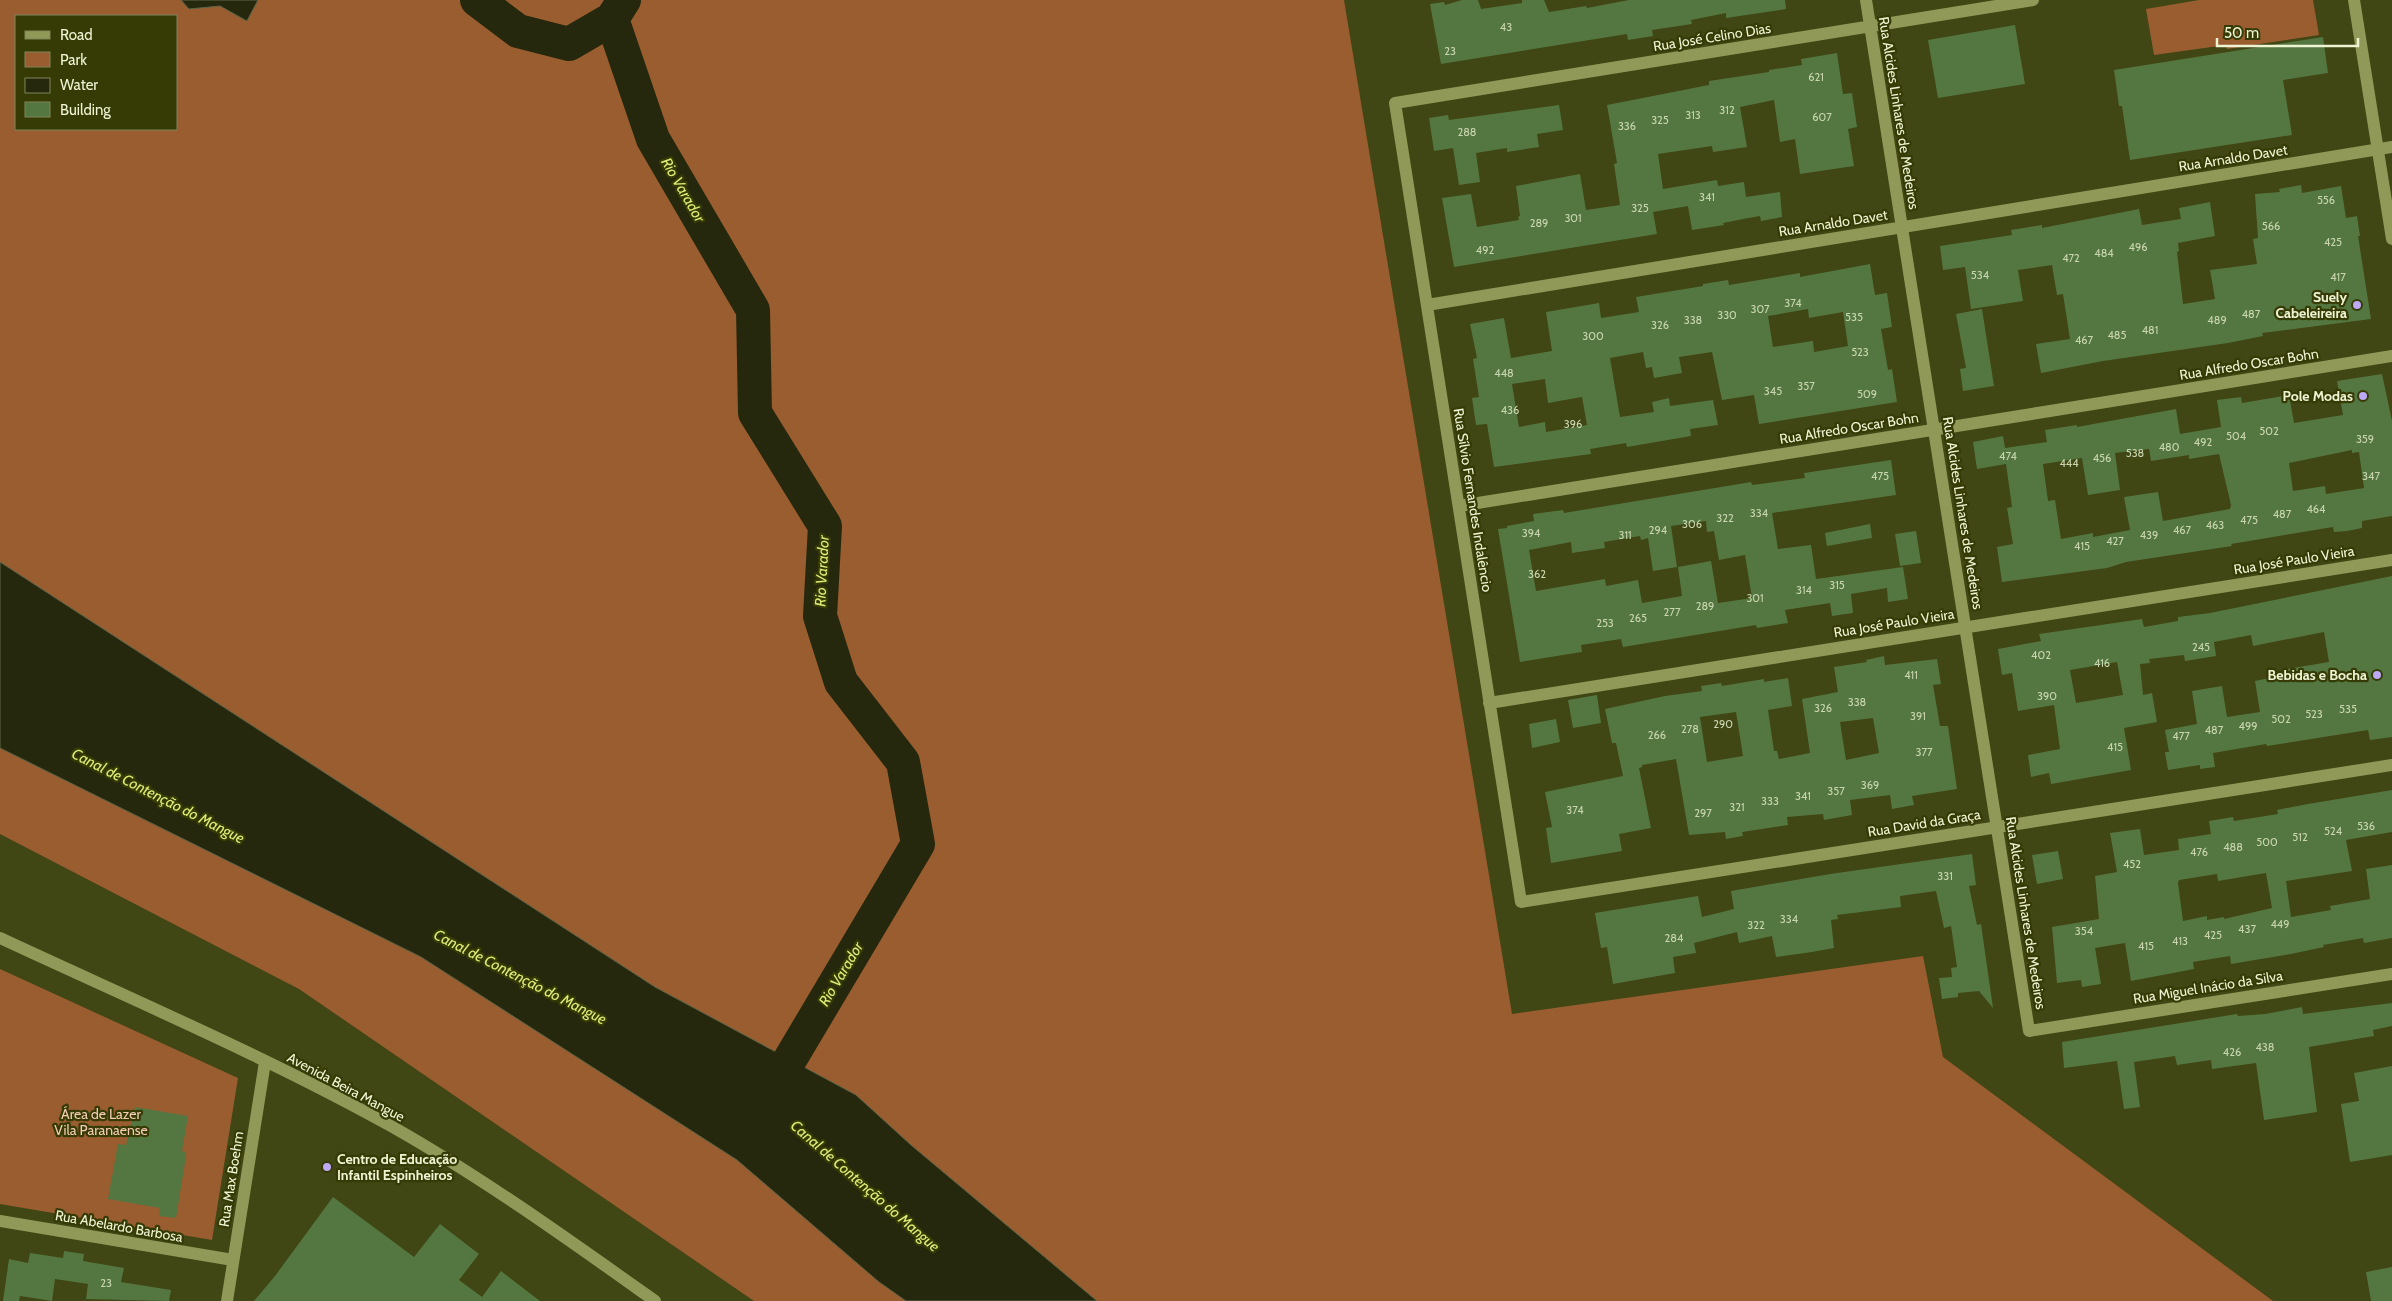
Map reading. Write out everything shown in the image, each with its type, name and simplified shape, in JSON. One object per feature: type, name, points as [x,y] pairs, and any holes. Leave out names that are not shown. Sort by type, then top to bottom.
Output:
[{"type":"street","name":"Rua Alcides Linhares de Medeiros","points":[[1866,0],[2029,1031]]},
{"type":"street","name":"Rua José Celino Dias","points":[[1395,103],[2033,0]]},
{"type":"street","points":[[2354,0],[2392,239]]},
{"type":"street","name":"Rua Sílvio Fernandes Indalêncio","points":[[1395,103],[1521,902]]},
{"type":"street","name":"Rua Arnaldo Davet","points":[[1427,305],[2392,147]]},
{"type":"street","name":"Rua Alfredo Oscar Bohn","points":[[1459,506],[2392,356]]},
{"type":"street","name":"Rua José Paulo Vieira","points":[[1490,702],[2392,560]]},
{"type":"street","name":"Rua David da Graça","points":[[1521,902],[2392,765]]},
{"type":"street","name":"Avenida Beira Mangue","points":[[0,938],[334,1095],[452,1162],[524,1209],[655,1301]]},
{"type":"street","name":"Rua Miguel Inácio da Silva","points":[[2029,1031],[2392,974]]},
{"type":"street","name":"Rua Max Boehm","points":[[227,1301],[265,1062]]},
{"type":"street","name":"Rua Abelardo Barbosa","points":[[0,1221],[233,1260]]},
{"type":"green space","points":[[0,0],[181,0],[189,9],[220,6],[246,21],[258,0],[1344,0],[1512,1014],[1923,956],[1943,1057],[2273,1301],[1097,1301],[911,1145],[856,1095],[655,987],[0,562]]},
{"type":"green space","points":[[2199,0],[2313,0],[2319,35],[2227,49],[2226,45],[2154,55],[2146,9]]},
{"type":"green space","points":[[0,748],[421,957],[737,1160],[879,1282],[906,1301],[754,1301],[299,989],[0,834]]},
{"type":"green space","name":"Área de Lazer Vila Paranaense","points":[[0,969],[238,1078],[212,1240],[0,1204]]},
{"type":"water","points":[[181,0],[258,0],[247,21],[220,6],[189,9]]},
{"type":"water","name":"Canal de Contenção do Mangue","points":[[0,562],[655,987],[856,1095],[911,1145],[1097,1301],[906,1301],[879,1282],[737,1160],[421,957],[0,748]]},
{"type":"building","points":[[1462,0],[1478,0],[1481,9],[1522,3],[1522,0],[1544,0],[1549,12],[1586,6],[1587,8],[1629,0],[1785,0],[1786,9],[1726,18],[1726,13],[1691,20],[1692,24],[1652,30],[1653,36],[1628,40],[1627,34],[1441,64],[1430,4],[1444,2],[1445,5]]},
{"type":"building","points":[[2015,25],[2025,84],[1938,98],[1928,40]]},
{"type":"building","points":[[2323,37],[2328,73],[2283,80],[2292,135],[2130,160],[2122,106],[2119,106],[2114,70]]},
{"type":"building","points":[[1837,53],[1843,94],[1852,93],[1857,127],[1848,129],[1854,166],[1800,174],[1795,139],[1780,142],[1774,100],[1740,107],[1747,147],[1713,152],[1712,146],[1658,154],[1663,189],[1717,180],[1718,186],[1744,182],[1746,197],[1780,192],[1782,217],[1761,221],[1760,216],[1723,223],[1724,225],[1692,230],[1688,206],[1653,212],[1657,234],[1454,267],[1442,198],[1471,194],[1477,227],[1519,220],[1516,186],[1580,174],[1586,210],[1620,205],[1614,164],[1617,163],[1607,105],[1709,85],[1709,81],[1802,65],[1801,59]]},
{"type":"building","points":[[1559,105],[1563,130],[1537,134],[1539,147],[1507,152],[1507,148],[1476,153],[1480,182],[1459,185],[1453,148],[1434,151],[1429,118],[1448,115],[1449,120]]},
{"type":"building","points":[[2301,185],[2302,193],[2341,186],[2346,218],[2357,216],[2360,236],[2358,236],[2371,319],[2262,333],[2263,336],[2228,343],[2103,361],[2041,373],[2036,344],[2070,339],[2063,294],[2057,295],[2052,265],[2018,270],[2023,301],[1971,309],[1965,267],[1943,270],[1940,246],[2012,235],[2011,230],[2042,225],[2042,228],[2139,209],[2142,225],[2181,219],[2179,208],[2210,202],[2215,236],[2178,243],[2179,251],[2177,252],[2183,304],[2215,299],[2210,270],[2257,264],[2253,239],[2258,238],[2255,194],[2280,192],[2279,189]]},
{"type":"building","points":[[1870,264],[1875,295],[1887,293],[1892,327],[1881,329],[1888,370],[1892,369],[1897,402],[1759,424],[1754,395],[1722,400],[1712,352],[1679,357],[1682,373],[1654,378],[1652,367],[1646,368],[1643,352],[1610,358],[1620,417],[1654,412],[1652,402],[1669,398],[1670,406],[1713,400],[1718,425],[1690,429],[1691,436],[1627,447],[1626,443],[1590,449],[1591,454],[1494,467],[1487,424],[1476,425],[1472,398],[1479,397],[1473,359],[1477,358],[1470,324],[1504,318],[1511,358],[1552,351],[1546,312],[1599,303],[1601,318],[1639,312],[1636,297],[1728,280],[1729,285],[1800,273],[1800,277]],"holes":[[[1808,309],[1809,318],[1843,312],[1848,346],[1814,352],[1813,341],[1773,347],[1768,316]],[[1545,379],[1548,403],[1582,397],[1587,425],[1546,432],[1545,422],[1519,427],[1512,384]]]},
{"type":"building","points":[[1982,309],[1994,386],[1963,391],[1960,369],[1966,368],[1956,314]]},
{"type":"building","points":[[2382,374],[2392,421],[2392,516],[2362,521],[2362,528],[2347,531],[2334,532],[2333,527],[2231,544],[2232,546],[2126,562],[2107,568],[2002,582],[1997,547],[2013,544],[2007,508],[2012,507],[2006,464],[1977,469],[1973,442],[2003,436],[2005,448],[2047,442],[2045,430],[2077,425],[2077,427],[2176,409],[2180,434],[2221,427],[2217,400],[2241,397],[2242,403],[2289,395],[2294,423],[2343,415],[2337,381]],"holes":[[[2149,449],[2151,461],[2189,455],[2189,459],[2219,454],[2231,505],[2230,509],[2163,521],[2158,492],[2124,497],[2130,530],[2093,537],[2093,533],[2061,539],[2055,500],[2048,501],[2043,464],[2082,458],[2088,495],[2120,490],[2115,453]],[[2352,450],[2352,453],[2359,452],[2364,488],[2326,494],[2325,486],[2293,491],[2289,463]]]},
{"type":"building","points":[[1891,460],[1896,495],[1772,513],[1778,549],[1811,545],[1816,579],[1903,567],[1908,599],[1888,602],[1887,588],[1851,594],[1853,613],[1832,616],[1830,603],[1785,610],[1788,623],[1757,628],[1756,625],[1623,647],[1621,639],[1581,645],[1582,652],[1520,662],[1498,529],[1534,521],[1533,514],[1563,510],[1564,513],[1751,482],[1752,485],[1805,478],[1804,473]],"holes":[[[1706,521],[1707,532],[1714,531],[1719,560],[1745,555],[1752,598],[1718,603],[1711,561],[1678,567],[1682,596],[1642,603],[1638,580],[1606,586],[1605,579],[1536,591],[1529,550],[1571,542],[1572,553],[1605,548],[1604,542],[1640,536],[1641,540],[1648,538],[1653,571],[1677,567],[1671,526]]]},
{"type":"building","points":[[1870,524],[1872,538],[1827,546],[1825,533]]},
{"type":"building","points":[[1916,531],[1921,563],[1900,566],[1895,534]]},
{"type":"building","points":[[2392,576],[2392,737],[2370,740],[2368,730],[2267,746],[2266,744],[2213,753],[2215,767],[2200,769],[2200,765],[2168,770],[2165,752],[2169,752],[2165,730],[2197,724],[2192,691],[2222,686],[2227,717],[2260,712],[2255,681],[2288,674],[2287,669],[2329,662],[2324,632],[2253,646],[2251,635],[2214,642],[2216,656],[2185,661],[2184,655],[2149,659],[2150,663],[2140,664],[2143,695],[2152,693],[2157,722],[2124,728],[2131,770],[2051,784],[2049,773],[2031,777],[2028,755],[2060,749],[2054,705],[2018,711],[2012,673],[2002,675],[1998,649],[2041,641],[2039,634],[2142,619],[2144,627],[2178,621],[2178,617],[2210,613]],"holes":[[[2117,662],[2123,695],[2076,703],[2070,670]]]},
{"type":"building","points":[[1884,656],[1885,665],[1937,659],[1941,684],[1933,685],[1940,726],[1948,726],[1957,789],[1912,796],[1914,805],[1892,809],[1890,795],[1850,800],[1852,815],[1824,820],[1823,814],[1787,817],[1788,825],[1742,832],[1743,836],[1726,839],[1725,832],[1689,835],[1676,759],[1642,765],[1639,768],[1651,828],[1619,834],[1622,851],[1551,863],[1546,828],[1552,827],[1545,792],[1623,776],[1616,743],[1612,743],[1605,709],[1665,696],[1702,691],[1701,686],[1721,683],[1722,686],[1764,679],[1764,682],[1788,678],[1792,706],[1768,710],[1774,751],[1777,751],[1779,759],[1810,753],[1802,699],[1838,692],[1834,667],[1867,662],[1866,660]],"holes":[[[1736,712],[1743,756],[1707,762],[1700,717]],[[1873,718],[1879,753],[1846,760],[1840,722]]]},
{"type":"building","points":[[1597,695],[1601,723],[1573,728],[1568,700]]},
{"type":"building","points":[[1556,719],[1560,742],[1532,748],[1529,724]]},
{"type":"building","points":[[2392,790],[2392,832],[2346,840],[2352,871],[2286,881],[2291,917],[2331,910],[2330,906],[2370,899],[2366,869],[2392,865],[2392,938],[2364,943],[2363,938],[2323,945],[2324,947],[2291,954],[2231,964],[2230,956],[2193,962],[2194,969],[2131,981],[2125,943],[2095,948],[2101,984],[2082,987],[2081,980],[2057,983],[2052,927],[2099,919],[2095,876],[2117,872],[2110,833],[2140,829],[2144,855],[2179,850],[2178,839],[2211,834],[2209,821],[2233,817],[2234,821],[2278,814],[2277,810]],"holes":[[[2266,873],[2272,908],[2224,919],[2224,917],[2207,920],[2207,916],[2183,921],[2178,883],[2179,880],[2217,874],[2218,881]]]},
{"type":"building","points":[[2058,851],[2063,879],[2037,884],[2032,855]]},
{"type":"building","points":[[1972,854],[1976,885],[1969,886],[1977,925],[1981,924],[1993,1008],[1979,991],[1958,993],[1958,997],[1942,999],[1939,978],[1952,977],[1951,968],[1957,967],[1951,926],[1944,928],[1936,891],[1900,896],[1901,907],[1837,915],[1838,919],[1831,920],[1834,948],[1812,952],[1776,957],[1772,936],[1739,943],[1737,932],[1694,943],[1696,953],[1673,957],[1675,973],[1613,984],[1607,947],[1601,948],[1595,913],[1698,896],[1702,917],[1734,909],[1731,891],[1830,874]]},
{"type":"building","points":[[2392,1003],[2392,1026],[2373,1030],[2374,1036],[2309,1047],[2317,1112],[2264,1120],[2256,1063],[2212,1069],[2211,1060],[2177,1065],[2175,1056],[2134,1062],[2140,1107],[2124,1109],[2117,1061],[2064,1068],[2062,1042],[2237,1014],[2238,1016],[2265,1014],[2302,1007],[2303,1014]]},
{"type":"building","points":[[2392,1066],[2392,1155],[2350,1162],[2341,1104],[2359,1101],[2354,1073]]},
{"type":"building","points":[[135,1107],[188,1116],[182,1151],[186,1152],[186,1156],[176,1218],[159,1216],[160,1208],[108,1199],[118,1144],[126,1145]]},
{"type":"building","points":[[333,1197],[414,1257],[440,1224],[479,1254],[459,1280],[482,1297],[501,1271],[540,1301],[254,1301],[275,1276]]},
{"type":"building","points":[[64,1251],[84,1254],[83,1261],[124,1268],[121,1282],[171,1290],[169,1301],[86,1299],[88,1284],[55,1279],[52,1301],[20,1296],[19,1301],[3,1301],[9,1259],[28,1263],[30,1253],[63,1258]]},
{"type":"building","points":[[2392,1267],[2392,1301],[2371,1301],[2366,1272]]},
{"type":"waterway","points":[[477,0],[518,31],[569,44],[612,19]]},
{"type":"waterway","name":"Rio Varador","points":[[624,0],[612,19],[653,139],[753,310],[755,413],[825,526],[820,616],[841,682],[903,762],[918,844],[767,1098]]},
{"type":"place","name":"Suely Cabeleireira","points":[[2357,305]]},
{"type":"place","name":"Pole Modas","points":[[2363,396]]},
{"type":"place","name":"Bebidas e Bocha","points":[[2377,675]]},
{"type":"place","name":"Centro de Educação Infantil Espinheiros","points":[[327,1167]]}]
